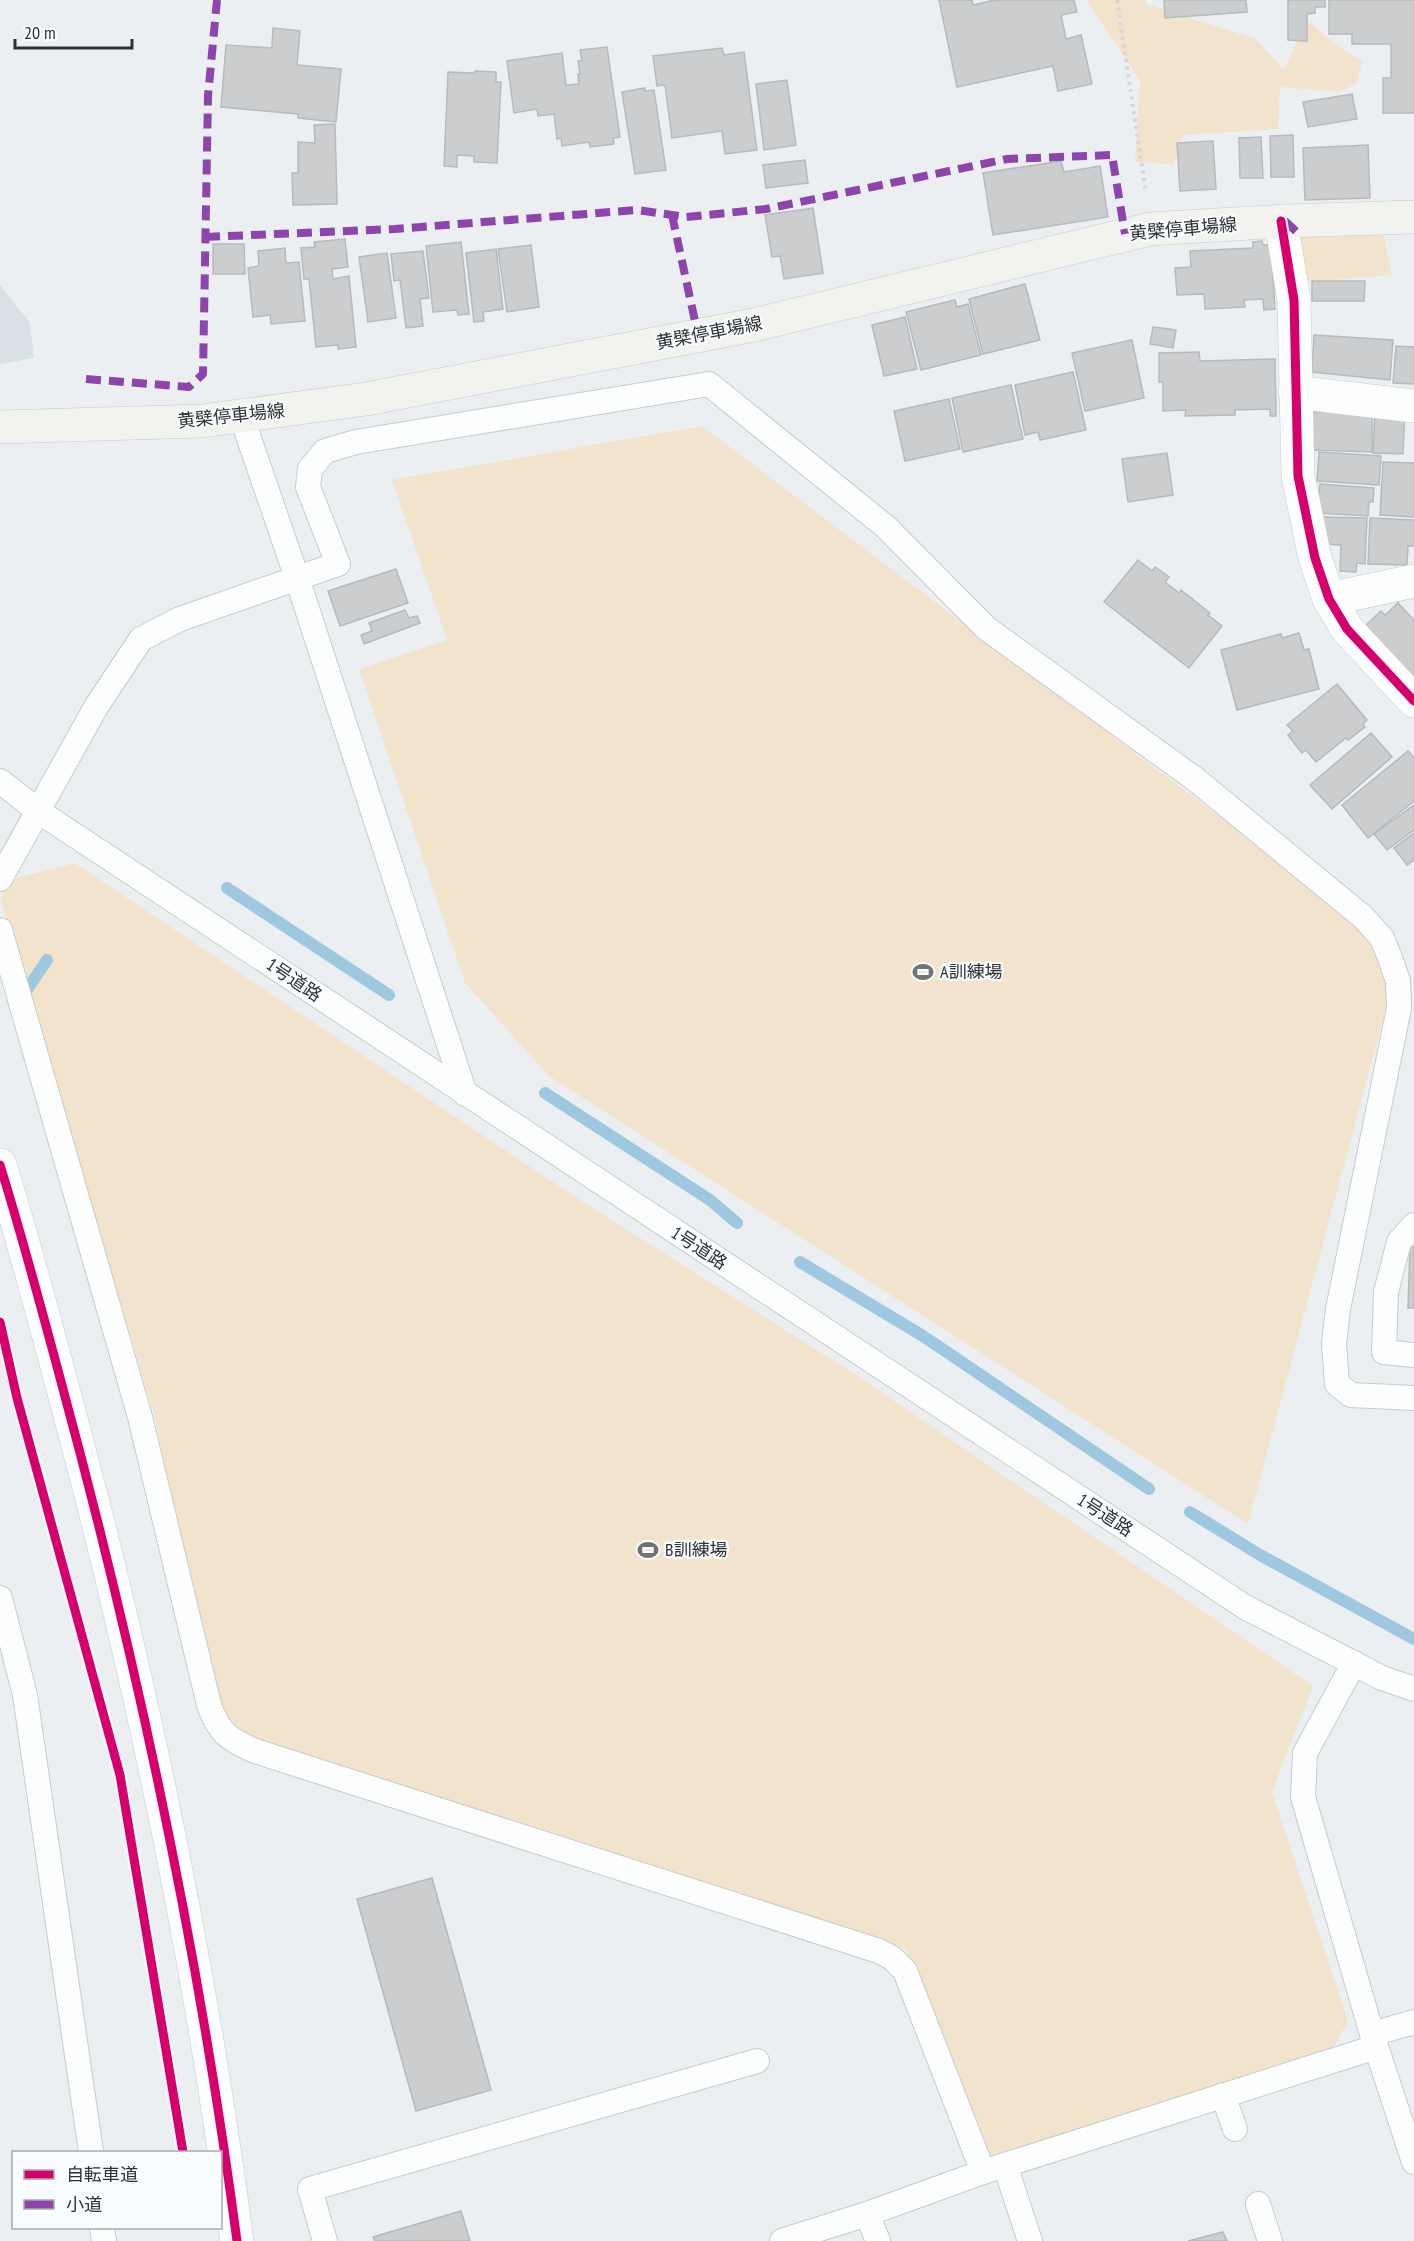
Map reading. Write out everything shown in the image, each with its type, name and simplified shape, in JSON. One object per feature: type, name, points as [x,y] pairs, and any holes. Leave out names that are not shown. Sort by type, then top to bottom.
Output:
[{"type":"main road","name":"黄檗停車場線","points":[[0,427],[202,422],[366,399],[754,325],[1150,229],[1281,221],[1414,218]]},
{"type":"street","points":[[1281,221],[1294,300],[1294,393],[1298,476],[1315,558],[1329,598],[1347,628],[1414,701]]},
{"type":"street","points":[[1294,393],[1414,406]]},
{"type":"street","points":[[1329,598],[1414,581]]},
{"type":"street","points":[[0,1165],[85,1470],[147,1726],[198,1987],[223,2136],[237,2241]]},
{"type":"lane","points":[[0,879],[96,707],[141,639],[180,619],[338,564],[308,487],[310,469],[325,451],[356,442],[709,384],[886,527],[986,627],[1195,779],[1363,917],[1382,938],[1398,981],[1399,1008],[1338,1309],[1334,1344],[1337,1384],[1351,1395],[1414,1398]]},
{"type":"lane","points":[[242,418],[297,578],[465,1094]]},
{"type":"lane","name":"1号道路","points":[[0,781],[38,811],[1245,1607],[1382,1678],[1414,1689]]},
{"type":"lane","points":[[0,930],[140,1417],[209,1705],[214,1720],[222,1732],[232,1741],[255,1751],[879,1951],[892,1958],[905,1971],[994,2168],[1030,2241]]},
{"type":"lane","points":[[1414,1225],[1399,1242],[1386,1292],[1384,1352],[1414,1355]]},
{"type":"lane","points":[[0,1598],[25,1695],[91,2151]]},
{"type":"lane","points":[[1354,1663],[1305,1753],[1303,1797],[1374,2041],[1414,2162]]},
{"type":"lane","points":[[782,2241],[867,2214],[994,2168],[1223,2095],[1374,2041],[1414,2022]]},
{"type":"lane","points":[[325,2241],[310,2189],[758,2061]]},
{"type":"lane","points":[[1223,2095],[1235,2129]]},
{"type":"lane","points":[[1258,2204],[1270,2241]]},
{"type":"lane","points":[[867,2214],[878,2241]]},
{"type":"path","points":[[1117,0],[1150,229]]},
{"type":"shaded area","points":[[1086,0],[1146,0],[1146,4],[1256,39],[1284,70],[1305,18],[1336,45],[1362,61],[1357,83],[1340,92],[1280,87],[1278,129],[1184,135],[1173,164],[1135,162],[1140,80]]},
{"type":"shaded area","points":[[1381,224],[1392,275],[1296,283],[1290,226]]},
{"type":"shaded area","points":[[0,285],[30,323],[34,358],[0,364]]},
{"type":"shaded area","name":"A訓練場","points":[[702,426],[1347,913],[1382,960],[1390,983],[1387,1005],[1248,1524],[549,1076],[465,983],[359,669],[447,640],[392,480]]},
{"type":"shaded area","name":"B訓練場","points":[[75,863],[563,1189],[856,1375],[1313,1686],[1272,1792],[1348,2021],[1334,2047],[989,2157],[906,1949],[241,1738],[218,1711],[154,1414],[0,898],[6,881]]},
{"type":"building","points":[[939,0],[972,0],[973,5],[995,0],[1074,0],[1077,12],[1061,15],[1066,39],[1081,35],[1092,84],[1058,91],[1053,66],[957,87]]},
{"type":"building","points":[[1164,0],[1246,0],[1247,12],[1165,18]]},
{"type":"building","points":[[1288,0],[1325,0],[1325,7],[1315,7],[1315,13],[1307,14],[1307,41],[1288,40]]},
{"type":"building","points":[[1329,0],[1414,0],[1414,113],[1383,113],[1383,78],[1391,78],[1391,44],[1352,44],[1352,34],[1329,34]]},
{"type":"building","points":[[273,28],[300,31],[297,65],[341,69],[336,122],[298,118],[298,114],[221,107],[226,45],[272,48]]},
{"type":"building","points":[[607,47],[620,137],[613,138],[614,144],[590,147],[589,142],[562,146],[561,138],[557,139],[554,114],[538,116],[537,109],[514,113],[507,61],[562,53],[566,85],[579,84],[578,61],[582,61],[580,50]]},
{"type":"building","points":[[722,48],[724,55],[744,52],[757,150],[725,154],[722,131],[672,138],[665,85],[657,86],[653,56]]},
{"type":"building","points":[[475,71],[496,72],[496,82],[501,82],[497,163],[474,162],[474,156],[457,155],[457,167],[444,166],[448,72],[475,73]]},
{"type":"building","points":[[787,80],[796,145],[764,150],[756,84]]},
{"type":"building","points":[[645,88],[645,91],[654,90],[666,170],[635,174],[622,92]]},
{"type":"building","points":[[1352,94],[1357,119],[1308,127],[1303,102]]},
{"type":"building","points":[[335,124],[337,204],[293,205],[292,173],[298,173],[298,142],[315,143],[314,125]]},
{"type":"building","points":[[1293,135],[1294,177],[1271,177],[1270,136]]},
{"type":"building","points":[[1261,137],[1263,178],[1240,178],[1239,138]]},
{"type":"building","points":[[1213,141],[1216,189],[1180,191],[1177,143]]},
{"type":"building","points":[[1368,145],[1370,198],[1305,200],[1303,148]]},
{"type":"building","points":[[805,160],[808,183],[766,188],[763,165]]},
{"type":"building","points":[[1061,161],[1064,172],[1100,166],[1108,217],[993,235],[983,173]]},
{"type":"building","points":[[813,208],[823,273],[784,279],[780,256],[772,257],[765,215]]},
{"type":"building","points":[[345,239],[348,267],[332,269],[333,279],[349,276],[356,347],[338,349],[338,345],[316,347],[309,279],[304,279],[301,248],[315,247],[314,242]]},
{"type":"building","points":[[1262,241],[1263,245],[1271,245],[1275,309],[1264,310],[1263,299],[1244,300],[1245,307],[1205,309],[1204,294],[1177,295],[1175,268],[1191,267],[1190,251],[1253,248],[1253,242]]},
{"type":"building","points":[[461,242],[469,314],[458,315],[457,310],[433,312],[426,246]]},
{"type":"building","points":[[213,244],[244,244],[245,274],[213,274]]},
{"type":"building","points":[[531,245],[539,307],[507,312],[498,249]]},
{"type":"building","points":[[285,248],[286,263],[299,262],[305,321],[271,324],[270,315],[253,317],[248,268],[259,266],[258,251]]},
{"type":"building","points":[[496,249],[503,309],[483,312],[484,321],[474,322],[466,253]]},
{"type":"building","points":[[423,251],[429,298],[420,299],[423,326],[406,328],[400,280],[394,281],[391,254]]},
{"type":"building","points":[[387,253],[396,318],[368,322],[359,257]]},
{"type":"building","points":[[1312,281],[1365,281],[1364,301],[1312,301]]},
{"type":"building","points":[[1025,284],[1040,340],[983,354],[969,299]]},
{"type":"building","points":[[955,300],[957,307],[968,304],[981,355],[921,370],[906,312]]},
{"type":"building","points":[[905,317],[917,369],[884,376],[872,325]]},
{"type":"building","points":[[1153,327],[1176,330],[1173,348],[1150,344]]},
{"type":"building","points":[[1314,335],[1393,340],[1390,380],[1312,372]]},
{"type":"building","points":[[1132,340],[1144,398],[1085,411],[1072,353]]},
{"type":"building","points":[[1396,346],[1414,347],[1414,384],[1393,383]]},
{"type":"building","points":[[1199,352],[1200,361],[1275,359],[1276,416],[1270,416],[1270,409],[1235,410],[1235,415],[1185,416],[1186,410],[1163,411],[1163,382],[1159,382],[1159,353]]},
{"type":"building","points":[[1073,372],[1086,430],[1040,440],[1038,432],[1025,435],[1015,385]]},
{"type":"building","points":[[1011,385],[1023,439],[963,452],[952,398]]},
{"type":"building","points":[[949,399],[960,449],[905,461],[894,411]]},
{"type":"building","points":[[1324,408],[1372,409],[1372,452],[1313,450],[1309,412],[1324,412]]},
{"type":"building","points":[[1375,410],[1405,411],[1403,454],[1373,453]]},
{"type":"building","points":[[1319,452],[1381,456],[1379,485],[1317,481]]},
{"type":"building","points":[[1167,453],[1173,495],[1128,502],[1122,459]]},
{"type":"building","points":[[1383,462],[1414,463],[1414,517],[1380,515]]},
{"type":"building","points":[[1320,484],[1374,488],[1373,502],[1369,502],[1368,516],[1317,513]]},
{"type":"building","points":[[1322,517],[1367,518],[1365,564],[1357,563],[1356,572],[1340,571],[1341,545],[1321,544]]},
{"type":"building","points":[[1370,518],[1414,520],[1414,546],[1408,546],[1407,565],[1368,564]]},
{"type":"building","points":[[1138,560],[1152,571],[1155,567],[1169,577],[1165,582],[1179,593],[1181,590],[1210,613],[1208,615],[1222,626],[1189,668],[1104,602]]},
{"type":"building","points":[[396,569],[408,603],[340,626],[328,591]]},
{"type":"building","points":[[1398,603],[1414,620],[1414,678],[1366,625],[1381,611],[1385,615]]},
{"type":"building","points":[[405,610],[409,618],[417,616],[420,623],[364,644],[361,635],[372,631],[369,623]]},
{"type":"building","points":[[1299,633],[1304,650],[1309,649],[1319,689],[1237,710],[1221,650],[1281,634],[1282,638]]},
{"type":"building","points":[[1337,684],[1367,720],[1363,724],[1365,727],[1348,740],[1346,738],[1316,762],[1306,750],[1302,753],[1288,735],[1293,731],[1287,725]]},
{"type":"building","points":[[1371,733],[1392,757],[1332,809],[1310,785]]},
{"type":"building","points":[[1408,751],[1414,758],[1414,801],[1368,838],[1342,805]]},
{"type":"building","points":[[1414,805],[1414,830],[1387,850],[1374,834]]},
{"type":"building","points":[[1414,833],[1414,860],[1407,865],[1394,848]]},
{"type":"building","points":[[1410,1247],[1414,1247],[1414,1308],[1408,1308]]},
{"type":"building","points":[[432,1878],[491,2090],[416,2111],[357,1899]]},
{"type":"building","points":[[461,2211],[470,2241],[375,2241],[373,2237]]},
{"type":"building","points":[[1223,2232],[1227,2241],[1188,2241]]},
{"type":"waterway","points":[[227,888],[389,995]]},
{"type":"waterway","points":[[26,991],[47,960]]},
{"type":"waterway","points":[[545,1093],[710,1200],[737,1223]]},
{"type":"waterway","points":[[800,1262],[923,1336],[1149,1489]]},
{"type":"waterway","points":[[1190,1512],[1260,1555],[1414,1639]]},
{"type":"marked path","points":[[86,379],[189,387],[203,374],[208,96],[217,0]]},
{"type":"marked path","points":[[205,237],[395,229],[637,210],[686,217],[766,209],[1007,159],[1112,155],[1125,234]]},
{"type":"marked path","points":[[672,215],[698,335]]},
{"type":"marked path","points":[[1285,221],[1301,236]]},
{"type":"cycle path","points":[[1281,221],[1294,300],[1298,476],[1315,558],[1329,599],[1347,629],[1414,701]]},
{"type":"cycle path","points":[[0,1165],[33,1277],[91,1494],[141,1706],[185,1919],[222,2133],[237,2241]]},
{"type":"cycle path","points":[[0,1322],[17,1398],[120,1775],[183,2151]]},
{"type":"place","name":"A訓練場","points":[[923,972]]},
{"type":"place","name":"B訓練場","points":[[648,1550]]}]
